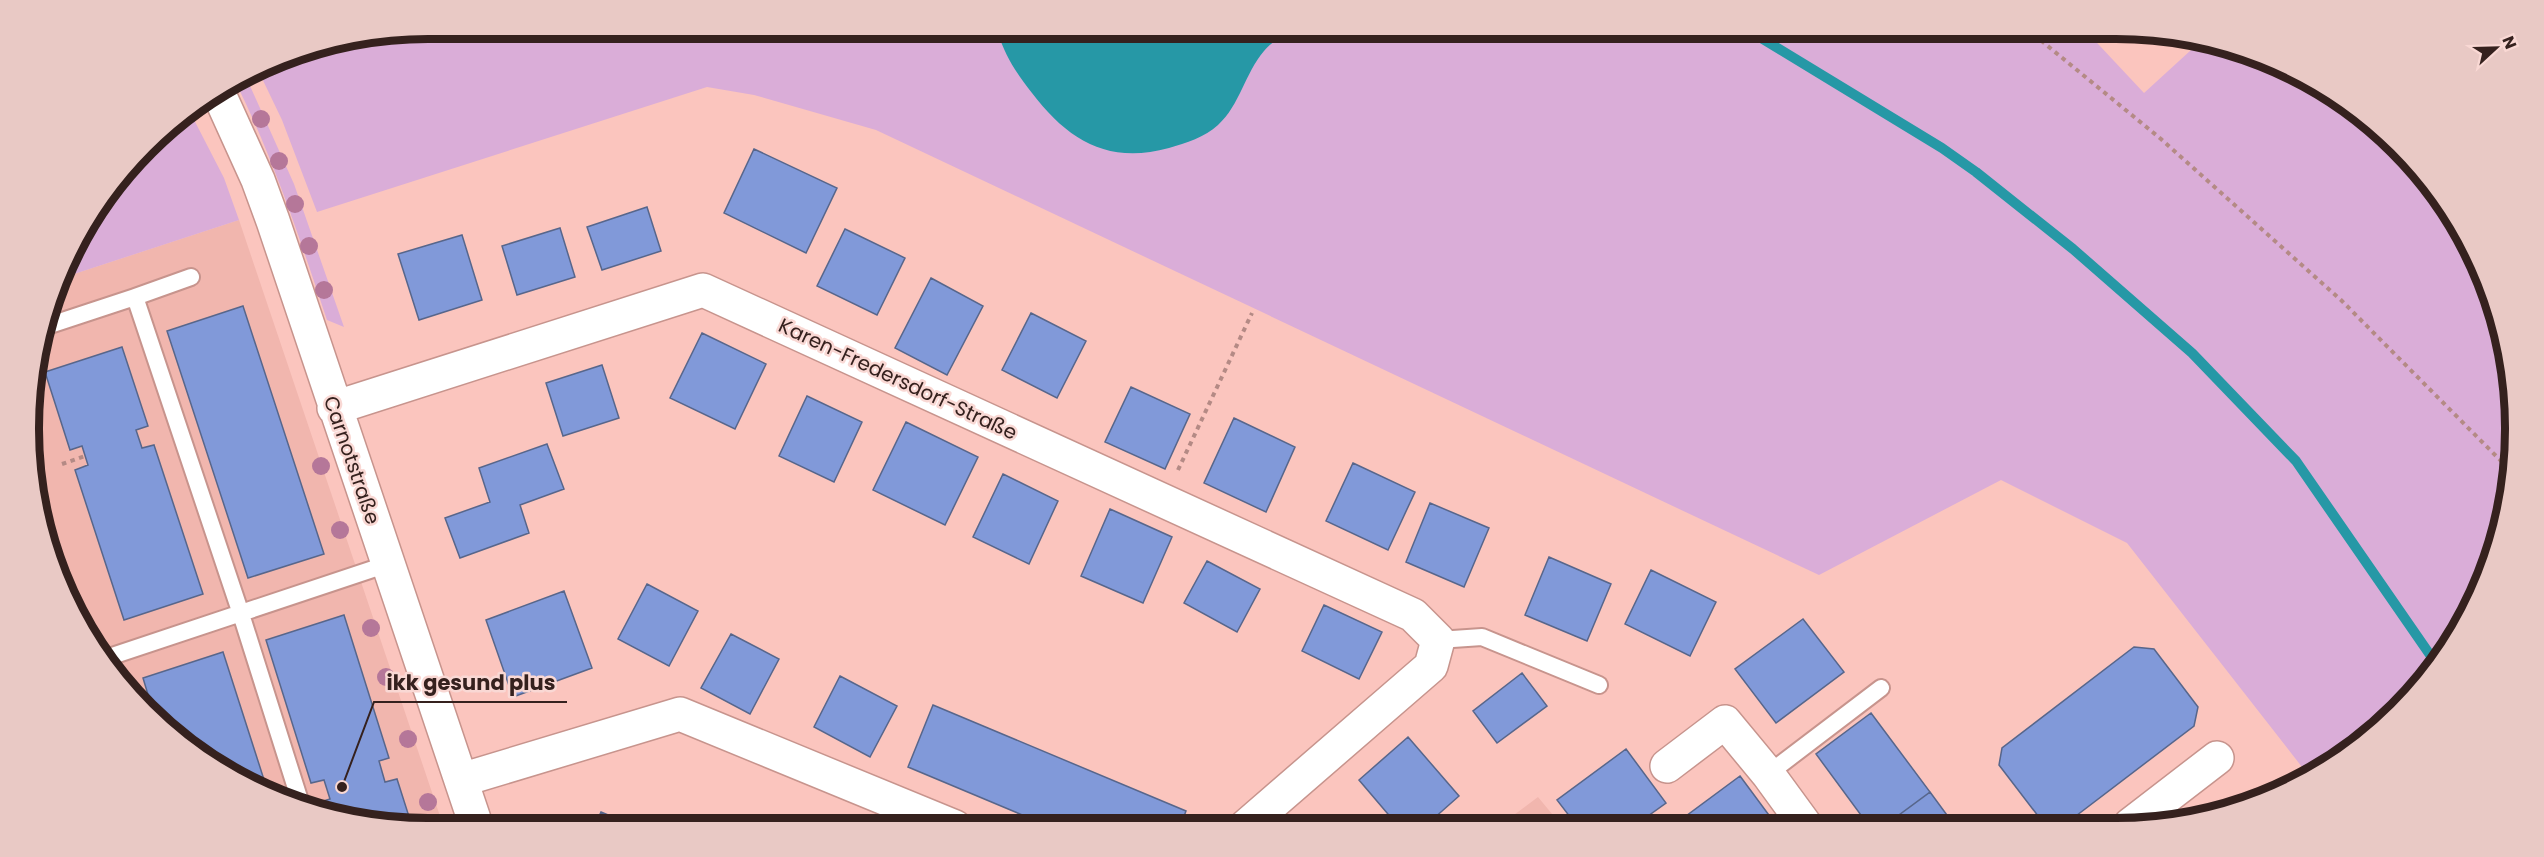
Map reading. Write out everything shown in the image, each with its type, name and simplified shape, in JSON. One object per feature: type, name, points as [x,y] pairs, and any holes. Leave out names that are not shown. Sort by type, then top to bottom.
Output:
[{"type":"street","name":"Carnotstraße","points":[[221,99],[258,180],[474,818]]},
{"type":"street","name":"Karen-Fredersdorf-Straße","points":[[334,408],[703,290],[1413,615],[1438,640]]},
{"type":"street","points":[[1255,818],[1431,666],[1438,640]]},
{"type":"street","points":[[461,780],[680,714],[933,818]]},
{"type":"street","points":[[1667,766],[1725,722],[1768,774],[1800,818]]},
{"type":"street","points":[[2140,817],[2217,758]]},
{"type":"lane","points":[[53,324],[191,278]]},
{"type":"lane","points":[[135,297],[241,614],[298,795]]},
{"type":"lane","points":[[112,656],[388,564]]},
{"type":"lane","points":[[1438,640],[1482,637],[1599,685]]},
{"type":"lane","points":[[1768,774],[1881,688]]},
{"type":"path","points":[[2040,39],[2162,140],[2341,300],[2503,463]]},
{"type":"path","points":[[1164,500],[1252,313]]},
{"type":"path","points":[[62,464],[85,456]]},
{"type":"shaded area","points":[[428,39],[2093,39],[2144,93],[2195,47],[2241,60],[2288,79],[2353,119],[2391,153],[2425,191],[2439,212],[2465,256],[2475,279],[2498,353],[2505,428],[2498,504],[2484,554],[2465,601],[2425,666],[2391,704],[2353,738],[2304,769],[2127,543],[2001,480],[1819,575],[876,130],[754,95],[707,87],[317,212],[282,120],[261,77],[303,60],[353,46]]},
{"type":"shaded area","points":[[249,83],[294,184],[344,327],[327,320],[274,170],[239,88]]},
{"type":"shaded area","points":[[193,118],[224,178],[239,220],[71,275],[91,234],[119,191],[153,153]]},
{"type":"shaded area","points":[[239,220],[441,818],[403,817],[353,811],[303,797],[256,778],[191,738],[153,704],[119,666],[91,623],[69,578],[52,529],[42,479],[39,428],[42,378],[52,328],[71,275]]},
{"type":"shaded area","points":[[1538,797],[1555,818],[1510,818]]},
{"type":"water","points":[[1000,39],[1278,39],[1257,60],[1232,108],[1213,129],[1195,139],[1169,148],[1127,153],[1091,144],[1075,136],[1060,124],[1021,79]]},
{"type":"building","points":[[754,149],[837,188],[806,253],[724,213]]},
{"type":"building","points":[[647,207],[661,251],[602,270],[587,227]]},
{"type":"building","points":[[560,228],[575,277],[517,295],[502,246]]},
{"type":"building","points":[[845,229],[905,258],[877,315],[817,286]]},
{"type":"building","points":[[462,235],[482,300],[419,320],[398,254]]},
{"type":"building","points":[[931,278],[983,306],[947,375],[895,348]]},
{"type":"building","points":[[243,306],[324,554],[248,578],[167,331]]},
{"type":"building","points":[[1031,313],[1086,341],[1057,398],[1002,370]]},
{"type":"building","points":[[702,333],[766,364],[735,429],[670,398]]},
{"type":"building","points":[[122,347],[148,426],[136,430],[142,448],[154,445],[203,594],[124,620],[75,470],[88,465],[82,446],[70,450],[45,372]]},
{"type":"building","points":[[602,365],[619,418],[563,436],[546,383]]},
{"type":"building","points":[[1131,387],[1190,414],[1165,469],[1105,442]]},
{"type":"building","points":[[807,396],[862,422],[834,482],[779,456]]},
{"type":"building","points":[[1234,418],[1295,447],[1266,512],[1204,483]]},
{"type":"building","points":[[906,422],[978,457],[945,525],[873,490]]},
{"type":"building","points":[[547,444],[564,489],[520,505],[529,533],[460,558],[445,518],[490,502],[479,468]]},
{"type":"building","points":[[1353,463],[1415,492],[1388,550],[1326,521]]},
{"type":"building","points":[[1003,474],[1058,501],[1029,564],[973,537]]},
{"type":"building","points":[[1430,503],[1489,528],[1464,587],[1406,562]]},
{"type":"building","points":[[1110,509],[1172,537],[1143,603],[1081,576]]},
{"type":"building","points":[[1549,557],[1611,584],[1587,641],[1525,615]]},
{"type":"building","points":[[1207,561],[1260,589],[1237,632],[1184,603]]},
{"type":"building","points":[[1651,570],[1716,602],[1690,656],[1625,624]]},
{"type":"building","points":[[647,584],[698,611],[669,666],[618,639]]},
{"type":"building","points":[[564,591],[592,668],[513,697],[486,620]]},
{"type":"building","points":[[1324,605],[1382,632],[1359,679],[1302,651]]},
{"type":"building","points":[[344,615],[389,758],[379,761],[385,782],[397,779],[409,817],[353,811],[320,803],[330,799],[324,780],[311,783],[266,640]]},
{"type":"building","points":[[1803,619],[1844,672],[1776,723],[1735,669]]},
{"type":"building","points":[[731,634],[779,659],[750,714],[701,688]]},
{"type":"building","points":[[2134,647],[2154,649],[2198,707],[2194,726],[2073,818],[2040,818],[1999,765],[2002,748]]},
{"type":"building","points":[[223,652],[265,782],[234,766],[191,738],[150,700],[143,678]]},
{"type":"building","points":[[1522,673],[1547,706],[1497,743],[1473,711]]},
{"type":"building","points":[[840,676],[897,706],[870,757],[814,727]]},
{"type":"building","points":[[933,705],[1186,811],[1183,818],[1030,818],[908,767]]},
{"type":"building","points":[[1871,713],[1930,792],[1895,818],[1863,818],[1816,754]]},
{"type":"building","points":[[1408,737],[1459,796],[1434,818],[1391,818],[1359,780]]},
{"type":"building","points":[[1626,749],[1666,803],[1645,818],[1571,818],[1557,800]]},
{"type":"building","points":[[1740,776],[1771,818],[1683,818]]},
{"type":"building","points":[[1930,792],[1949,818],[1895,818]]},
{"type":"building","points":[[601,812],[615,818],[598,818]]},
{"type":"waterway","points":[[1763,39],[1942,148],[1976,172],[2073,249],[2192,353],[2296,461],[2431,657]]},
{"type":"place","name":"ikk gesund plus","points":[[342,787]]}]
